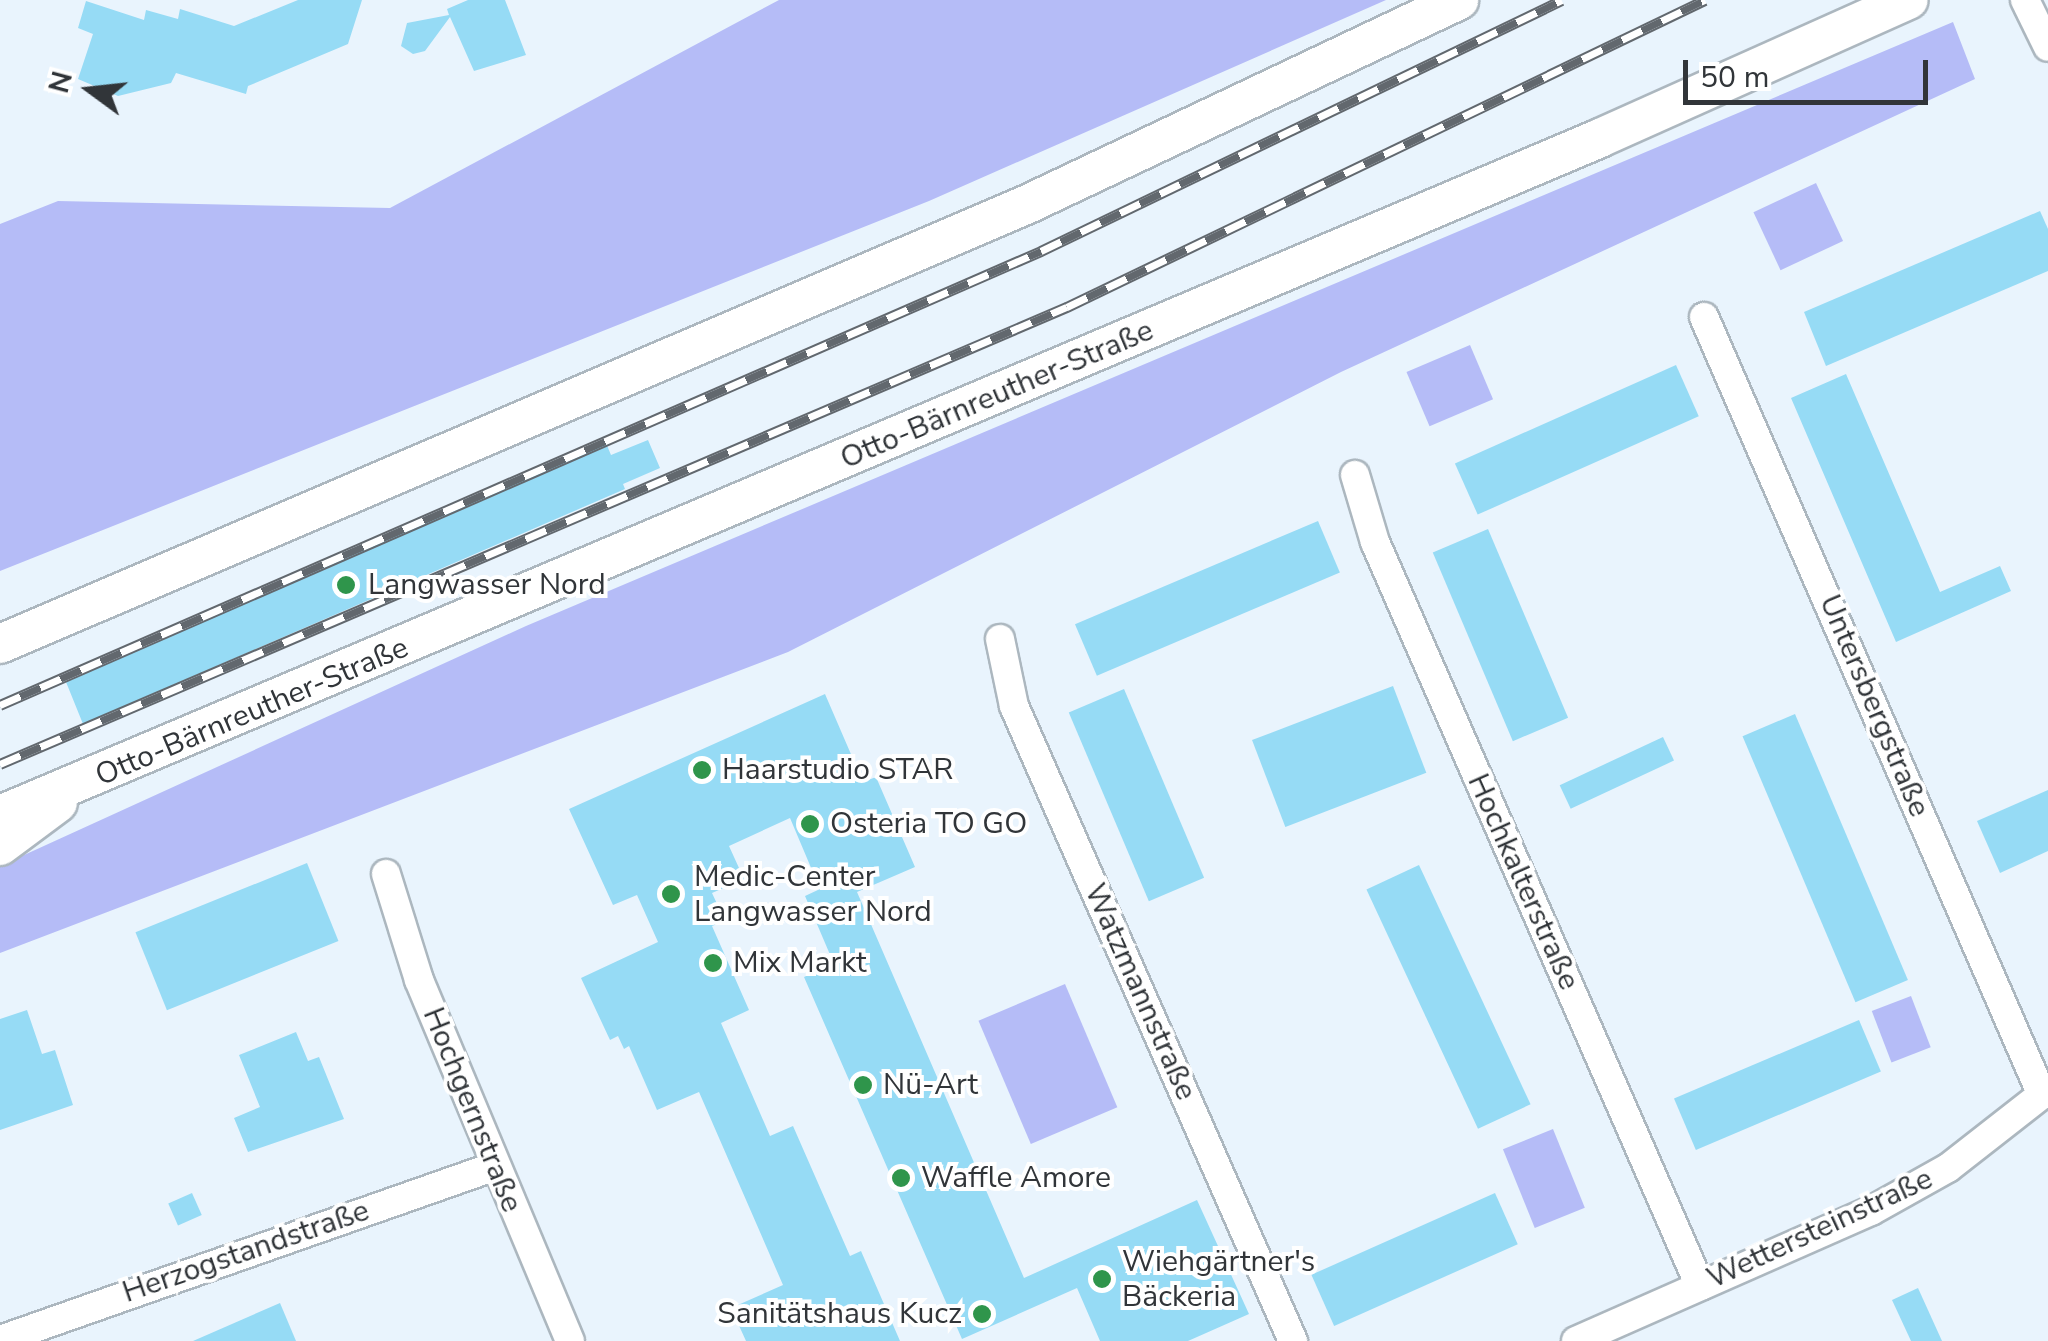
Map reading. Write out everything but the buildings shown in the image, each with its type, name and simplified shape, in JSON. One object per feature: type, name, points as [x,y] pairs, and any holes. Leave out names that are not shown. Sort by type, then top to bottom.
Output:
[{"type":"main road","points":[[0,644],[1028,204],[1459,0]]},
{"type":"main road","name":"Otto-Bärnreuther-Straße","points":[[0,816],[1857,13],[1909,0]]},
{"type":"main road","name":"Otto-Bärnreuther-Straße","points":[[0,846],[82,782]]},
{"type":"street","points":[[2025,0],[2048,48]]},
{"type":"street","name":"Untersbergstraße","points":[[1704,316],[2045,1092]]},
{"type":"street","name":"Hochkalterstraße","points":[[1354,474],[1375,542],[1700,1286]]},
{"type":"street","name":"Watzmannstraße","points":[[1000,638],[1014,706],[1292,1341]]},
{"type":"street","name":"Hochgernstraße","points":[[386,874],[419,980],[493,1167],[570,1341]]},
{"type":"street","name":"Wettersteinstraße","points":[[1576,1341],[1871,1211],[1948,1168],[2045,1092]]},
{"type":"street","name":"Herzogstandstraße","points":[[0,1340],[493,1167]]},
{"type":"shaded area","points":[[779,0],[1386,0],[929,201],[0,571],[0,224],[58,201],[390,208]]},
{"type":"shaded area","points":[[1953,22],[1975,79],[1341,372],[788,652],[0,953],[0,866],[526,626]]},
{"type":"shaded area","points":[[1816,183],[1843,241],[1781,270],[1753,212]]},
{"type":"shaded area","points":[[1470,345],[1493,399],[1430,426],[1406,372]]},
{"type":"shaded area","points":[[1065,984],[1117,1107],[1031,1144],[978,1021]]},
{"type":"shaded area","points":[[1911,996],[1931,1047],[1891,1062],[1872,1011]]},
{"type":"shaded area","points":[[1553,1129],[1585,1208],[1535,1228],[1503,1149]]},
{"type":"railway","points":[[0,705],[1041,251],[1562,0]]},
{"type":"railway","points":[[0,764],[1067,307],[1705,0]]},
{"type":"place","name":"Langwasser Nord","points":[[346,585]]},
{"type":"place","name":"Haarstudio STAR","points":[[702,770]]},
{"type":"place","name":"Osteria TO GO","points":[[810,824]]},
{"type":"place","name":"Medic-Center Langwasser Nord","points":[[671,894]]},
{"type":"place","name":"Mix Markt","points":[[713,963]]},
{"type":"place","name":"Nü-Art","points":[[863,1085]]},
{"type":"place","name":"Waffle Amore","points":[[901,1178]]},
{"type":"place","name":"Wiehgärtner's Bäckeria","points":[[1102,1279]]},
{"type":"place","name":"Sanitätshaus Kucz","points":[[982,1314]]}]
